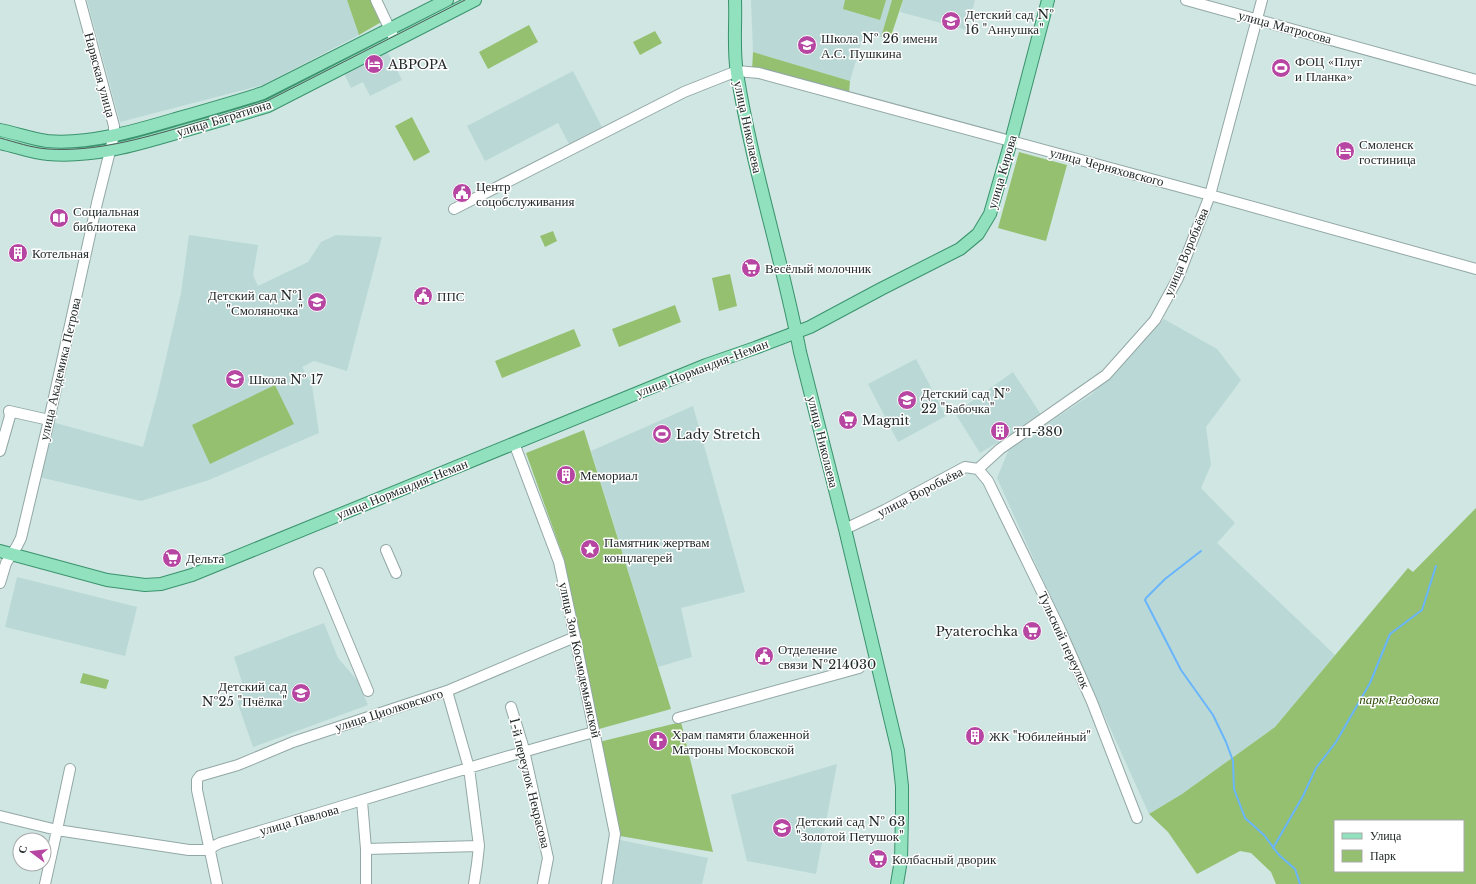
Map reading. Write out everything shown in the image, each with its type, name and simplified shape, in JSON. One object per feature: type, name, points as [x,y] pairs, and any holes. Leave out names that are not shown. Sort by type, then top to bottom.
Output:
[{"type":"main road","name":"улица Багратиона","points":[[0,130],[47,140],[70,141],[114,135],[141,129],[263,93],[447,0]]},
{"type":"main road","name":"улица Багратиона","points":[[0,143],[46,154],[70,154],[110,150],[143,143],[268,106],[475,0]]},
{"type":"main road","name":"улица Николаева","points":[[735,0],[737,71],[762,192],[898,751],[902,786],[902,814],[901,860],[897,884]]},
{"type":"main road","name":"улица Кирова","points":[[796,333],[960,249],[978,234],[990,214],[1011,142],[1048,0]]},
{"type":"main road","name":"улица Нормандия-Неман","points":[[5,553],[107,580],[160,584],[198,573],[706,365],[796,333]]},
{"type":"street","name":"Нарвская улица","points":[[80,0],[114,126],[114,135],[110,150]]},
{"type":"street","points":[[376,0],[396,41]]},
{"type":"street","name":"улица Матросова","points":[[1186,0],[1476,80]]},
{"type":"street","name":"улица Воробьёва","points":[[845,529],[885,510],[965,467],[978,469],[1000,449],[1106,375],[1155,320],[1178,278],[1210,194],[1262,0]]},
{"type":"street","points":[[454,209],[684,92],[737,71]]},
{"type":"street","name":"улица Черняховского","points":[[737,71],[759,74],[1210,194],[1476,269]]},
{"type":"street","name":"улица Академика Петрова","points":[[0,583],[6,563],[5,553],[17,546],[20,538],[49,420],[110,150]]},
{"type":"street","points":[[0,451],[10,416],[9,411],[49,420]]},
{"type":"street","name":"улица Зои Космодемьянской","points":[[514,443],[559,562],[575,637],[615,834],[607,884]]},
{"type":"street","name":"Тульский переулок","points":[[978,469],[988,481],[1061,633],[1092,702],[1136,818]]},
{"type":"street","points":[[386,550],[396,573]]},
{"type":"street","points":[[319,572],[368,690]]},
{"type":"street","name":"улица Циолковского","points":[[210,850],[196,790],[197,780],[200,776],[238,765],[293,742],[447,691],[575,637]]},
{"type":"street","points":[[677,715],[858,665]]},
{"type":"street","points":[[447,691],[468,768],[479,846],[478,864],[474,884]]},
{"type":"street","name":"1-й переулок Некрасова","points":[[510,706],[524,751],[548,858],[543,884]]},
{"type":"street","name":"улица Павлова","points":[[0,816],[58,830],[189,850],[210,850],[220,843],[524,751],[594,732]]},
{"type":"street","points":[[44,884],[58,830],[70,769]]},
{"type":"street","points":[[362,801],[366,849],[366,884]]},
{"type":"street","points":[[366,849],[479,846]]},
{"type":"street","points":[[210,850],[217,884]]},
{"type":"shaded area","points":[[87,0],[347,0],[359,35],[263,85],[120,122]]},
{"type":"shaded area","name":"Школа № 26 имени А.С. Пушкина","points":[[751,0],[892,0],[881,37],[864,33],[850,81],[753,52]]},
{"type":"shaded area","name":"Детский сад № 16 \"Аннушка\"","points":[[903,0],[975,0],[967,30],[900,12]]},
{"type":"shaded area","points":[[386,49],[402,80],[370,96],[363,82],[351,88],[343,71]]},
{"type":"shaded area","points":[[573,71],[602,127],[569,144],[558,123],[485,161],[467,126]]},
{"type":"shaded area","points":[[189,235],[258,245],[253,275],[258,286],[308,262],[321,242],[336,235],[382,237],[347,371],[314,361],[302,367],[312,385],[319,433],[209,480],[141,501],[39,477],[52,422],[143,447],[158,392],[181,293]]},
{"type":"shaded area","points":[[1164,319],[1217,349],[1241,380],[1206,427],[1211,465],[1201,488],[1235,523],[1217,543],[1335,655],[1275,727],[1182,794],[1149,814],[997,478],[1009,449],[1092,394]]},
{"type":"shaded area","name":"Детский сад № 22 \"Бабочка\"","points":[[916,359],[946,416],[898,442],[868,384]]},
{"type":"shaded area","points":[[1013,372],[1042,416],[980,453],[955,413]]},
{"type":"shaded area","points":[[693,406],[745,592],[681,608],[692,657],[658,667],[591,451]]},
{"type":"shaded area","points":[[17,577],[137,607],[125,656],[5,627]]},
{"type":"shaded area","name":"Детский сад №25 \"Пчёлка\"","points":[[324,623],[338,658],[357,680],[368,705],[253,747],[238,704],[242,682],[234,657]]},
{"type":"shaded area","name":"Детский сад № 63 \"Золотой Петушок\"","points":[[837,764],[816,874],[747,861],[731,795]]},
{"type":"shaded area","points":[[620,840],[708,858],[702,884],[611,884]]},
{"type":"green space","points":[[347,0],[373,0],[383,21],[359,35]]},
{"type":"green space","points":[[845,0],[886,0],[880,20],[843,9]]},
{"type":"green space","points":[[892,0],[903,0],[890,39],[881,37]]},
{"type":"green space","points":[[529,25],[538,42],[488,69],[479,52]]},
{"type":"green space","points":[[655,31],[662,43],[640,55],[633,42]]},
{"type":"green space","points":[[753,52],[850,81],[849,93],[752,70]]},
{"type":"green space","points":[[412,117],[430,152],[414,161],[395,126]]},
{"type":"green space","points":[[1019,152],[1067,165],[1046,241],[998,228]]},
{"type":"green space","points":[[553,231],[557,241],[545,247],[540,236]]},
{"type":"green space","points":[[730,274],[737,306],[719,311],[712,278]]},
{"type":"green space","points":[[675,305],[681,322],[619,347],[612,329]]},
{"type":"green space","points":[[574,329],[581,346],[502,378],[495,361]]},
{"type":"green space","points":[[275,385],[294,424],[210,464],[192,425]]},
{"type":"green space","points":[[584,430],[671,709],[599,729],[564,559],[526,453]]},
{"type":"green space","name":"парк Реадовка","points":[[1476,508],[1476,884],[1276,884],[1271,872],[1251,853],[1240,851],[1197,874],[1168,832],[1149,814],[1182,794],[1275,727],[1408,568],[1413,572]]},
{"type":"green space","points":[[83,673],[109,680],[106,689],[80,683]]},
{"type":"green space","points":[[681,722],[713,852],[620,836],[599,742]]},
{"type":"waterway","points":[[1201,551],[1165,579],[1145,600],[1181,670],[1213,715],[1226,742],[1233,761],[1234,789],[1245,818],[1264,835],[1279,855],[1295,869],[1300,884]]},
{"type":"waterway","points":[[1273,848],[1303,796],[1316,768],[1336,742],[1370,683],[1390,634],[1422,610],[1436,566]]},
{"type":"tram line","points":[[0,138],[24,145],[48,149],[83,148],[117,144],[216,117],[267,101],[465,0]]},
{"type":"place","name":"Детский сад № 16 \"Аннушка\"","points":[[951,21]]},
{"type":"place","name":"Школа № 26 имени А.С. Пушкина","points":[[807,45]]},
{"type":"place","name":"ABPOPA","points":[[374,64]]},
{"type":"place","name":"ФОЦ «Плуг и Планка»","points":[[1281,68]]},
{"type":"place","name":"Смоленск гостиница","points":[[1345,151]]},
{"type":"place","name":"Центр соцобслуживания","points":[[462,193]]},
{"type":"place","name":"Социальная библиотека","points":[[59,218]]},
{"type":"place","name":"Котельная","points":[[18,253]]},
{"type":"place","name":"Весёлый молочник","points":[[751,268]]},
{"type":"place","name":"ППС","points":[[423,296]]},
{"type":"place","name":"Детский сад №1 \"Смоляночка\"","points":[[317,302]]},
{"type":"place","name":"Школа № 17","points":[[235,379]]},
{"type":"place","name":"Детский сад № 22 \"Бабочка\"","points":[[907,400]]},
{"type":"place","name":"Magnit","points":[[848,420]]},
{"type":"place","name":"ТП-380","points":[[1000,431]]},
{"type":"place","name":"Lady Stretch","points":[[662,434]]},
{"type":"place","name":"Мемориал","points":[[566,475]]},
{"type":"place","name":"Памятник жертвам концлагерей","points":[[590,549]]},
{"type":"place","name":"Дельта","points":[[172,558]]},
{"type":"place","name":"Pyaterochka","points":[[1032,631]]},
{"type":"place","name":"Отделение связи №214030","points":[[764,656]]},
{"type":"place","name":"Детский сад №25 \"Пчёлка\"","points":[[301,693]]},
{"type":"place","name":"ЖК \"Юбилейный\"","points":[[975,736]]},
{"type":"place","name":"Храм памяти блаженной Матроны Московской","points":[[658,741]]},
{"type":"place","name":"Детский сад № 63 \"Золотой Петушок\"","points":[[782,828]]},
{"type":"place","name":"Колбасный дворик","points":[[878,859]]}]
